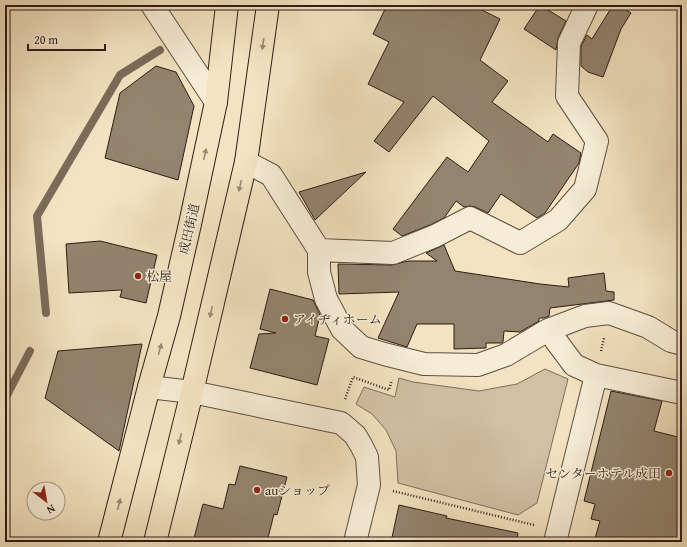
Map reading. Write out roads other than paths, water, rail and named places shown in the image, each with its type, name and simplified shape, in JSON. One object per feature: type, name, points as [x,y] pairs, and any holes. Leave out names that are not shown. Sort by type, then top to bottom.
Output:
[{"type":"highway","name":"成田街道","points":[[110,542],[149,387],[169,316],[216,102],[227,5]]},
{"type":"highway","points":[[155,542],[246,162],[268,5]]},
{"type":"street","points":[[152,5],[216,102]]},
{"type":"street","points":[[319,250],[393,253],[435,236],[470,218],[520,243],[558,220],[585,190],[597,141],[567,96],[569,43],[587,5]]},
{"type":"street","points":[[246,162],[271,175],[319,250],[319,272],[326,299],[342,329],[360,347],[424,364],[478,365],[506,354],[548,330],[585,316],[609,313],[648,327],[671,341],[682,344]]},
{"type":"street","points":[[548,330],[574,366],[596,375],[682,392]]},
{"type":"street","points":[[557,536],[596,375]]},
{"type":"street","points":[[149,387],[192,392],[341,423],[355,435],[367,457],[369,485],[354,542]]},
{"type":"waterway","points":[[46,313],[37,216],[120,75],[160,50]]},
{"type":"waterway","points":[[5,399],[30,351]]},
{"type":"place","name":"松屋","points":[[138,276]]},
{"type":"place","name":"アイヂィホーム","points":[[285,319]]},
{"type":"place","name":"センターホテル成田","points":[[669,473]]},
{"type":"place","name":"auショップ","points":[[257,490]]}]
